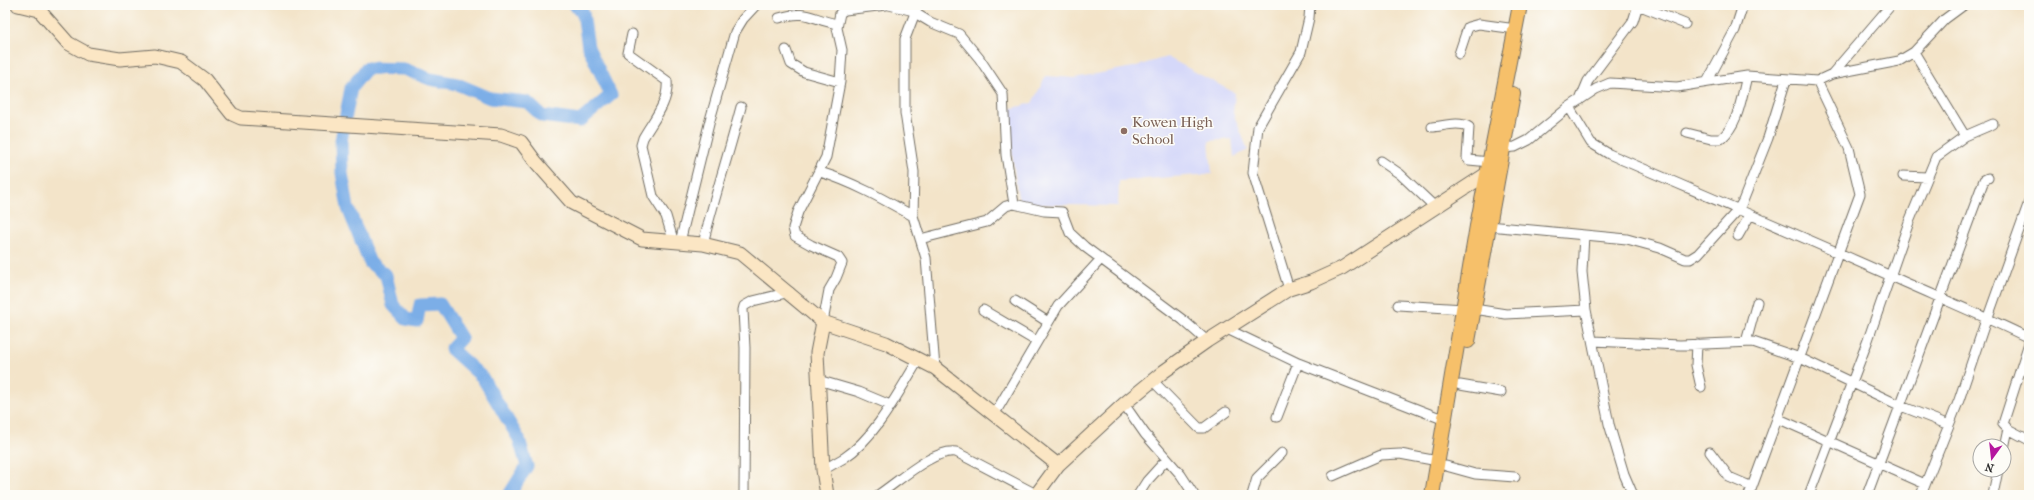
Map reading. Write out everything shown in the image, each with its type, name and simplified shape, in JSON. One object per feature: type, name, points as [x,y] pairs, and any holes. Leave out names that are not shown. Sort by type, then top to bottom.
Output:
[{"type":"main road","points":[[1432,495],[1442,464],[1460,386],[1489,167],[1520,5]]},
{"type":"main road","points":[[1441,495],[1445,420],[1489,226],[1529,5]]},
{"type":"street","points":[[18,5],[38,10],[68,43],[88,54],[120,58],[155,56],[181,62],[205,80],[232,114],[241,118],[502,135],[521,142],[535,161],[572,203],[642,239],[703,244],[740,253],[790,292],[823,322],[886,343],[935,368],[1058,465]]},
{"type":"street","points":[[677,243],[735,32],[743,19],[756,5]]},
{"type":"street","points":[[827,495],[823,470],[817,353],[829,290],[842,263],[838,257],[795,236],[793,228],[806,193],[813,179],[820,172],[826,157],[840,82],[842,50],[837,24],[840,13],[845,10],[887,5],[916,9],[930,22],[959,34],[979,58],[1003,94],[1006,156],[1014,204]]},
{"type":"street","points":[[1289,289],[1253,173],[1254,155],[1258,127],[1302,52],[1310,5]]},
{"type":"street","points":[[1580,100],[1588,81],[1633,21],[1638,5],[1684,24]]},
{"type":"street","points":[[1707,82],[1735,30],[1743,5]]},
{"type":"street","points":[[1832,74],[1891,5]]},
{"type":"street","points":[[1503,148],[1515,147],[1529,140],[1568,107],[1596,89],[1610,84],[1677,87],[1746,76],[1817,81],[1832,74],[1899,61],[1914,52],[1945,19],[1964,5]]},
{"type":"street","points":[[916,9],[905,39],[905,113],[914,172],[913,216],[926,258],[935,368]]},
{"type":"street","points":[[779,18],[796,13],[807,14],[824,21],[837,24]]},
{"type":"street","points":[[1459,54],[1468,26],[1479,24],[1516,29]]},
{"type":"street","points":[[632,34],[628,53],[667,81],[668,90],[666,100],[643,138],[641,145],[653,196],[666,216],[677,243]]},
{"type":"street","points":[[786,50],[791,64],[804,72],[840,82]]},
{"type":"street","points":[[1914,52],[1965,136]]},
{"type":"street","points":[[1687,134],[1711,139],[1722,139],[1730,130],[1738,112],[1746,76]]},
{"type":"street","points":[[1489,226],[1627,239],[1660,248],[1685,259],[1690,259],[1698,254],[1738,210],[1768,138],[1786,80]]},
{"type":"street","points":[[1710,452],[1729,476],[1750,491],[1840,252],[1860,194],[1849,148],[1817,81]]},
{"type":"street","points":[[703,244],[714,199],[726,166],[741,107]]},
{"type":"street","points":[[1568,107],[1591,143],[1608,154],[1840,252],[1940,298],[1987,317],[2029,338]]},
{"type":"street","points":[[1432,126],[1461,124],[1469,127],[1470,133],[1467,158],[1489,167]]},
{"type":"street","points":[[1809,495],[1852,383],[1909,222],[1936,157],[1965,136],[1993,124]]},
{"type":"street","points":[[1380,161],[1400,174],[1435,207]]},
{"type":"street","points":[[878,495],[909,473],[949,451],[956,452],[1036,495],[1058,465],[1152,380],[1207,341],[1289,289],[1311,282],[1342,268],[1435,207],[1489,167]]},
{"type":"street","points":[[820,172],[840,178],[875,194],[913,216]]},
{"type":"street","points":[[1903,176],[1927,177]]},
{"type":"street","points":[[1868,495],[1984,180],[1988,178]]},
{"type":"street","points":[[1921,495],[1949,425],[2029,202]]},
{"type":"street","points":[[920,239],[987,222],[1006,206],[1014,204],[1062,212],[1070,233],[1101,259],[1183,320],[1207,341]]},
{"type":"street","points":[[1738,236],[1750,215]]},
{"type":"street","points":[[1584,235],[1582,272],[1586,310],[1609,424],[1624,474],[1633,495]]},
{"type":"street","points":[[994,415],[1036,341],[1058,306],[1101,259]]},
{"type":"street","points":[[744,495],[745,348],[743,310],[744,306],[753,301],[790,292]]},
{"type":"street","points":[[1015,301],[1048,322]]},
{"type":"street","points":[[1746,342],[1757,302]]},
{"type":"street","points":[[1398,305],[1469,309],[1506,314],[1586,310]]},
{"type":"street","points":[[983,310],[1036,341]]},
{"type":"street","points":[[1227,329],[1298,362],[1445,420]]},
{"type":"street","points":[[1593,341],[1697,344],[1746,342],[1772,347],[1800,358],[1901,406],[1949,425]]},
{"type":"street","points":[[2029,343],[2003,424],[2008,429],[2029,440]]},
{"type":"street","points":[[1697,344],[1696,365],[1700,387]]},
{"type":"street","points":[[823,470],[845,457],[864,441],[890,406],[919,359]]},
{"type":"street","points":[[1277,417],[1298,362]]},
{"type":"street","points":[[818,380],[859,392],[890,406]]},
{"type":"street","points":[[1152,380],[1199,428],[1204,428],[1226,412]]},
{"type":"street","points":[[1460,386],[1500,392]]},
{"type":"street","points":[[1124,404],[1145,434],[1196,494]]},
{"type":"street","points":[[1777,418],[1925,484]]},
{"type":"street","points":[[2006,438],[2008,429]]},
{"type":"street","points":[[1252,495],[1257,478],[1282,453]]},
{"type":"street","points":[[1333,476],[1381,455],[1400,454],[1475,474],[1516,477]]},
{"type":"street","points":[[1138,495],[1147,480],[1167,459]]},
{"type":"street","points":[[1993,495],[1996,478]]},
{"type":"shaded area","name":"Kowen High School","points":[[1167,57],[1235,93],[1233,113],[1248,150],[1234,157],[1232,139],[1209,141],[1212,174],[1119,181],[1118,206],[1026,204],[1018,197],[1006,110],[1032,103],[1046,76],[1074,78],[1133,67]]},
{"type":"waterway","points":[[509,495],[527,466],[519,439],[482,377],[451,349],[461,338],[440,304],[420,305],[417,321],[406,319],[393,305],[386,275],[370,263],[348,208],[342,173],[341,141],[351,88],[367,68],[404,69],[430,79],[457,84],[490,98],[527,102],[542,116],[580,121],[611,95],[588,47],[583,13],[574,5]]},
{"type":"place","name":"Kowen High School","points":[[1124,131]]}]
